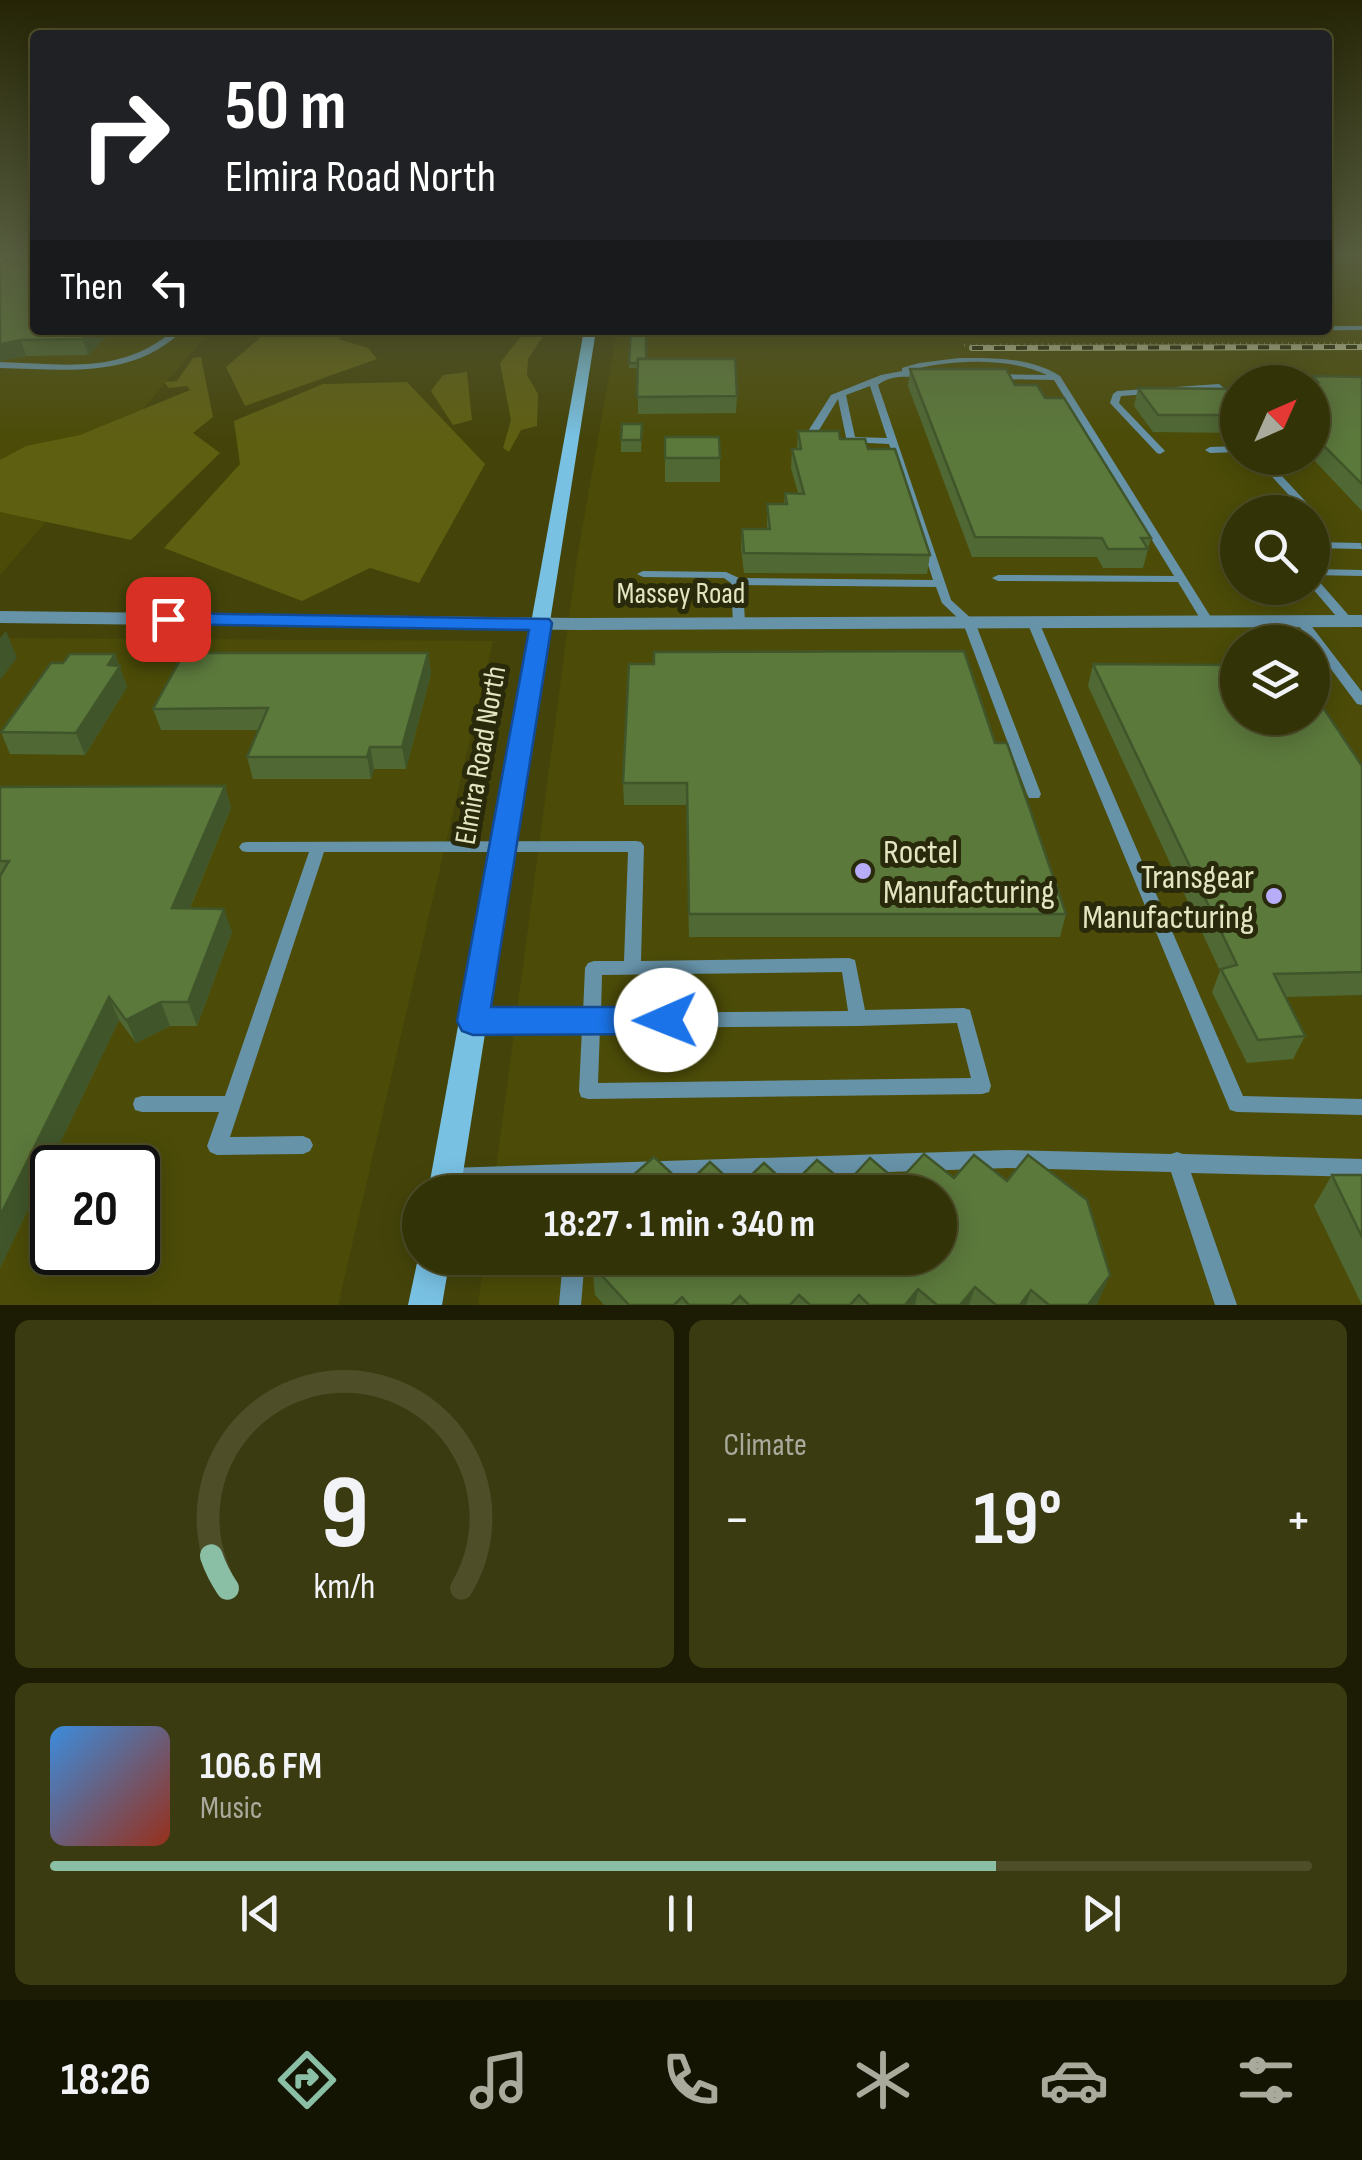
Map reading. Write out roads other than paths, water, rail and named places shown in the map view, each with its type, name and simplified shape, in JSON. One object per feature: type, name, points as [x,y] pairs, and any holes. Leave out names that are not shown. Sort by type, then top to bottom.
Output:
[{"type":"main road","name":"Elmira Road North","points":[[447,1175],[589,335]]},
{"type":"main road","points":[[424,1305],[429,1275]]},
{"type":"street","name":"Massey Road","points":[[0,617],[541,623],[1355,621]]},
{"type":"lane","points":[[1332,329],[1362,328]]},
{"type":"lane","points":[[0,365],[126,362],[154,354],[174,335]]},
{"type":"lane","points":[[892,441],[810,436],[841,394],[879,378],[936,362],[1022,363],[1057,378],[1208,622]]},
{"type":"lane","points":[[897,374],[950,375]]},
{"type":"lane","points":[[986,376],[1057,378]]},
{"type":"lane","points":[[879,378],[874,385],[946,602],[969,622],[1034,794]]},
{"type":"lane","points":[[1160,450],[1114,403],[1117,394],[1150,388],[1219,387]]},
{"type":"lane","points":[[841,394],[851,440]]},
{"type":"lane","points":[[1210,450],[1220,450]]},
{"type":"lane","points":[[1276,475],[1294,495]]},
{"type":"lane","points":[[1330,545],[1361,546]]},
{"type":"lane","points":[[1330,572],[1362,573]]},
{"type":"lane","points":[[643,574],[726,575],[737,581],[940,584]]},
{"type":"lane","points":[[998,578],[1182,580]]},
{"type":"lane","points":[[737,581],[739,623]]},
{"type":"lane","points":[[1330,597],[1355,621]]},
{"type":"lane","points":[[1033,622],[1237,1104],[1362,1107]]},
{"type":"lane","points":[[1302,622],[1362,702]]},
{"type":"lane","points":[[247,847],[636,846],[632,967]]},
{"type":"lane","points":[[303,1144],[217,1146],[318,847]]},
{"type":"lane","points":[[473,1021],[590,1021],[858,1019],[964,1016],[982,1086],[588,1090],[590,1021],[594,968],[849,965],[858,1019]]},
{"type":"lane","points":[[142,1104],[232,1104]]},
{"type":"lane","points":[[723,1175],[1008,1159],[1362,1168]]},
{"type":"lane","points":[[1177,1161],[1226,1305]]},
{"type":"lane","points":[[570,1305],[573,1275]]},
{"type":"railway","points":[[972,348],[1362,347]]},
{"type":"place","name":"Roctel Manufacturing","points":[[863,871]]},
{"type":"place","name":"Transgear Manufacturing","points":[[1274,896]]}]
